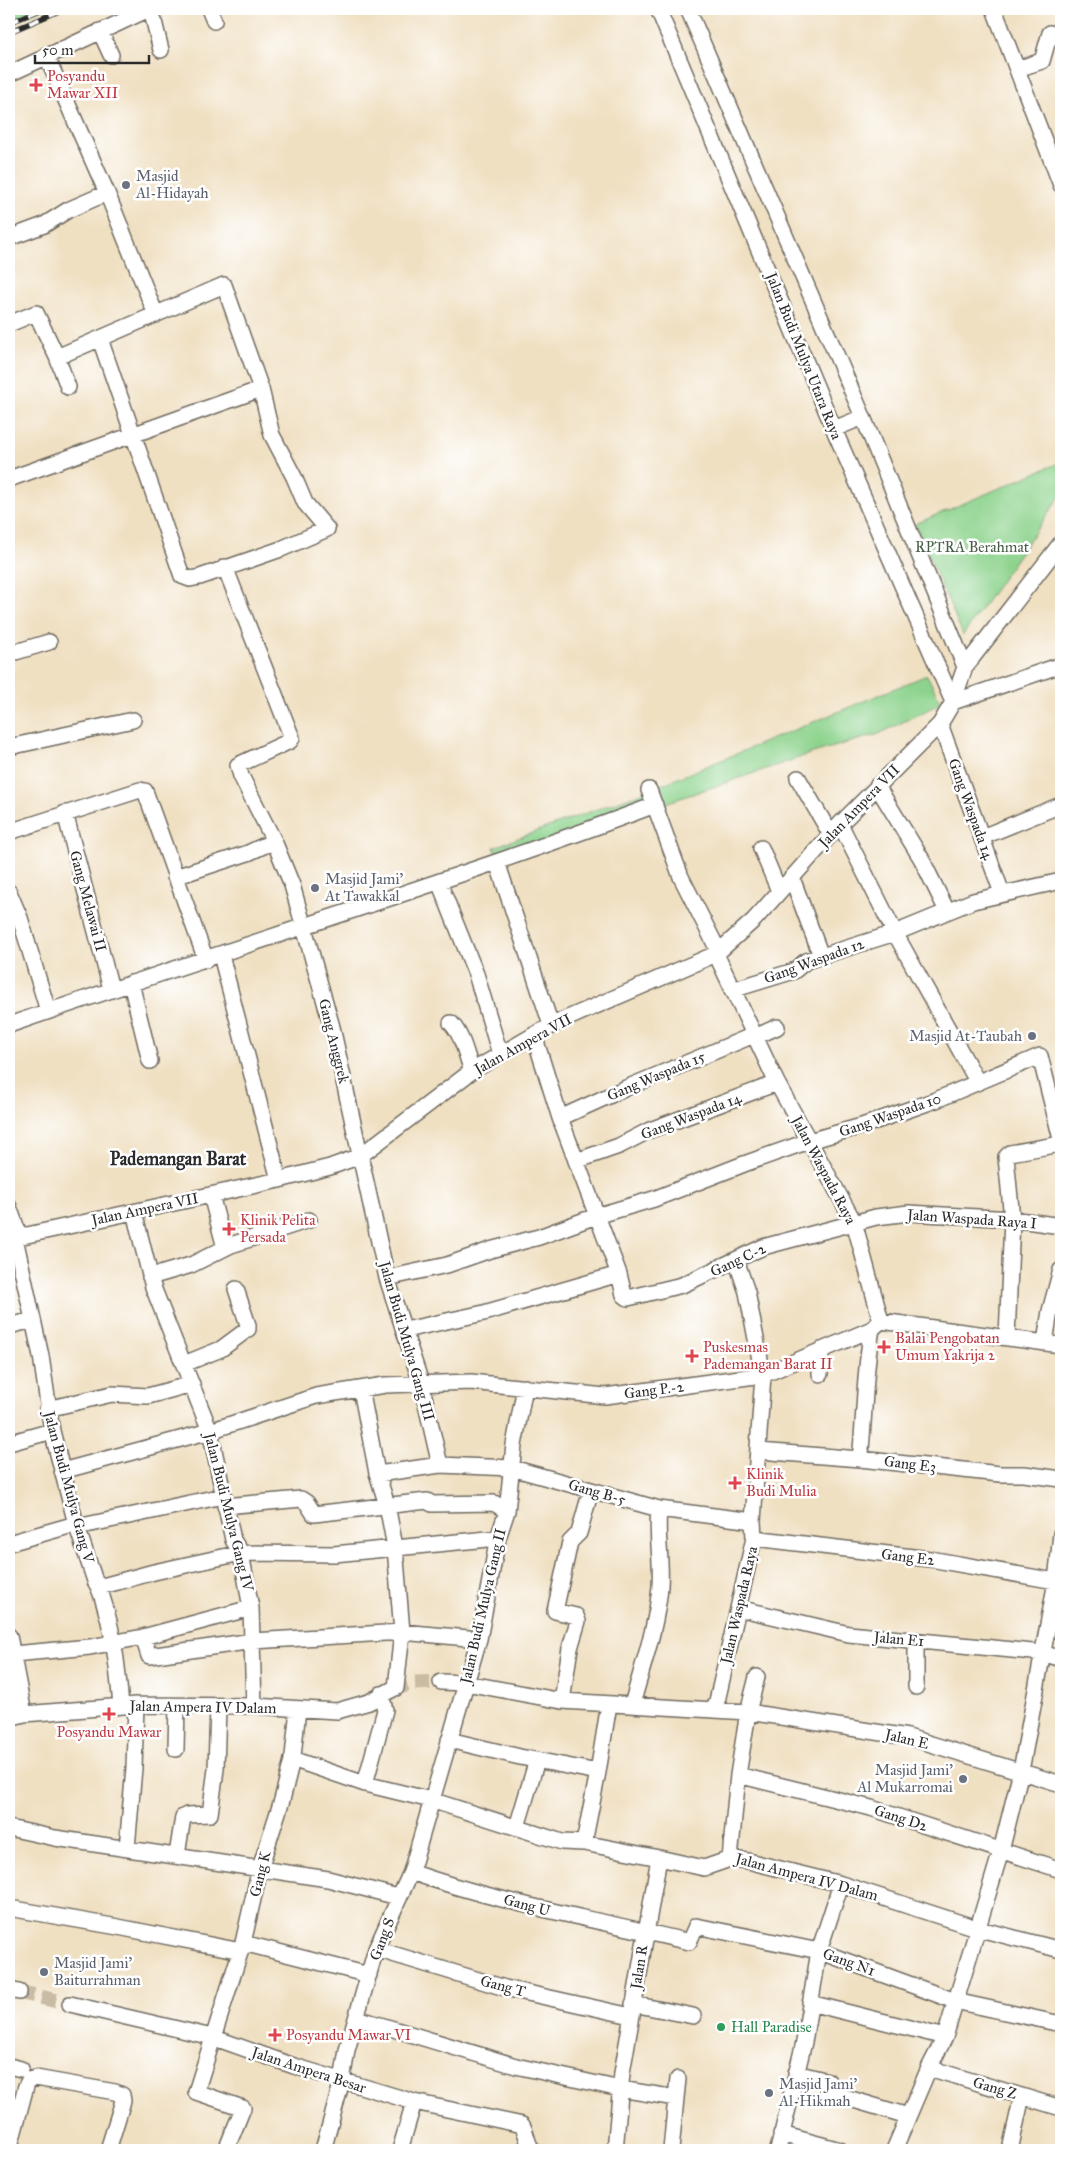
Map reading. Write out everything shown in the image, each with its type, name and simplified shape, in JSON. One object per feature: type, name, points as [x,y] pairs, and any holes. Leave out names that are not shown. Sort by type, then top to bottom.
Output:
[{"type":"street","points":[[9,74],[46,55],[150,9],[161,50]]},
{"type":"street","name":"Jalan Budi Mulya Utara Raya","points":[[658,9],[834,429],[953,702]]},
{"type":"street","name":"Jalan Budi Mulya Utara Raya","points":[[688,9],[863,417],[965,667]]},
{"type":"street","points":[[994,9],[1061,185]]},
{"type":"street","points":[[671,39],[697,29]]},
{"type":"street","points":[[100,31],[111,55]]},
{"type":"street","points":[[1017,69],[1042,61],[1050,33],[1061,38]]},
{"type":"street","points":[[46,55],[107,193],[156,315]]},
{"type":"street","points":[[9,238],[44,225],[68,210],[107,193]]},
{"type":"street","points":[[57,357],[224,285],[261,390],[272,435],[305,503],[326,529],[280,549],[190,579],[182,576],[100,339]]},
{"type":"street","points":[[9,324],[36,313],[57,357],[68,387]]},
{"type":"street","points":[[9,479],[261,390]]},
{"type":"street","points":[[834,429],[863,417]]},
{"type":"street","name":"Jalan Ampera VII","points":[[14,1238],[279,1180],[330,1167],[360,1156],[472,1071],[551,1025],[718,953],[754,920],[836,829],[940,724],[953,702],[965,667],[1061,543]]},
{"type":"street","name":"Gang Anggrek","points":[[225,567],[292,738],[290,741],[238,765],[241,776],[286,867],[332,1027],[360,1156]]},
{"type":"street","points":[[9,654],[50,642]]},
{"type":"street","points":[[953,702],[1061,666]]},
{"type":"street","points":[[9,747],[133,720]]},
{"type":"street","name":"Gang Waspada 14","points":[[940,724],[1002,893]]},
{"type":"street","points":[[798,778],[836,829],[977,1081]]},
{"type":"street","points":[[877,786],[921,858],[947,911]]},
{"type":"street","points":[[9,832],[140,790],[145,791],[149,797],[175,877],[206,960]]},
{"type":"street","name":"Jalan Waspada Raya","points":[[497,862],[652,797],[681,877],[718,953],[732,990],[777,1083],[854,1222],[877,1325]]},
{"type":"street","points":[[982,837],[1061,805]]},
{"type":"street","name":"Gang Melawai II","points":[[65,813],[111,989]]},
{"type":"street","points":[[175,877],[248,853],[274,841]]},
{"type":"street","points":[[761,848],[779,891]]},
{"type":"street","points":[[9,1025],[111,989],[206,960],[497,862],[551,1025]]},
{"type":"street","points":[[792,878],[822,956]]},
{"type":"street","points":[[439,882],[476,974],[500,1054]]},
{"type":"street","name":"Gang Waspada 12","points":[[732,990],[794,971],[806,961],[895,932],[973,901],[1002,893],[1061,882]]},
{"type":"street","points":[[9,892],[14,920],[48,1011]]},
{"type":"street","points":[[221,955],[279,1180]]},
{"type":"street","points":[[131,984],[150,1061]]},
{"type":"street","points":[[451,1023],[457,1029],[462,1039],[472,1071]]},
{"type":"street","name":"Gang Waspada 15","points":[[560,1118],[626,1088],[777,1027]]},
{"type":"street","points":[[405,1330],[484,1313],[619,1274],[560,1118],[534,1035]]},
{"type":"street","name":"Gang Waspada 10","points":[[387,1278],[447,1265],[654,1199],[809,1141],[862,1126],[936,1100],[977,1081],[1040,1056],[1061,1139]]},
{"type":"street","name":"Gang Waspada 14","points":[[576,1161],[619,1146],[650,1130],[777,1083]]},
{"type":"street","points":[[1007,1338],[1012,1219],[1006,1157],[1010,1153],[1061,1144]]},
{"type":"street","name":"Jalan Budi Mulya Gang III","points":[[360,1156],[387,1278],[421,1384],[440,1465]]},
{"type":"street","points":[[211,1195],[225,1248]]},
{"type":"street","name":"Jalan Budi Mulya Gang V","points":[[9,1206],[14,1238],[42,1362],[47,1410],[52,1431],[77,1525],[95,1581],[99,1587],[128,1705],[134,1768],[127,1848]]},
{"type":"street","name":"Jalan Budi Mulya Gang IV","points":[[134,1212],[150,1277],[210,1431],[233,1540],[241,1553],[251,1608],[254,1706]]},
{"type":"street","name":"Jalan Waspada Raya I","points":[[854,1222],[909,1213],[1012,1219],[1061,1226]]},
{"type":"street","points":[[150,1277],[191,1265],[225,1248],[309,1220]]},
{"type":"street","name":"Gang C-2","points":[[619,1274],[624,1295],[628,1298],[682,1286],[763,1247],[854,1222]]},
{"type":"street","name":"Jalan Waspada Raya","points":[[716,1710],[754,1538],[753,1521],[763,1375],[747,1292],[736,1260]]},
{"type":"street","points":[[1045,1342],[1050,1311],[1061,1270]]},
{"type":"street","points":[[184,1364],[221,1349],[248,1329],[236,1289]]},
{"type":"street","points":[[9,1326],[33,1320]]},
{"type":"street","points":[[860,1458],[865,1416],[867,1360],[877,1325]]},
{"type":"street","points":[[763,1375],[877,1325],[1061,1345]]},
{"type":"street","points":[[820,1374],[821,1350]]},
{"type":"street","name":"Gang P.-2","points":[[62,1471],[210,1431],[308,1399],[385,1385],[471,1382],[605,1396],[763,1375]]},
{"type":"street","points":[[47,1410],[112,1394],[148,1396],[192,1384]]},
{"type":"street","name":"Jalan Budi Mulya Gang II","points":[[431,1800],[479,1639],[498,1538],[507,1511],[514,1445],[525,1387]]},
{"type":"street","points":[[361,1389],[395,1546],[402,1632],[390,1691],[365,1784]]},
{"type":"street","points":[[9,1443],[52,1431]]},
{"type":"street","name":"Gang E3","points":[[759,1451],[860,1458],[1061,1479]]},
{"type":"street","points":[[378,1474],[440,1465]]},
{"type":"street","name":"Gang B-5","points":[[440,1465],[512,1468],[659,1509],[753,1521]]},
{"type":"street","points":[[562,1701],[570,1648],[578,1621],[576,1616],[555,1611],[570,1542],[579,1533],[591,1490]]},
{"type":"street","points":[[9,1543],[77,1525],[224,1501],[301,1499],[307,1503],[314,1514],[427,1501],[432,1504],[494,1502],[507,1511]]},
{"type":"street","points":[[632,1705],[653,1623],[660,1586],[659,1509]]},
{"type":"street","points":[[894,2150],[929,2068],[945,2037],[976,1928],[1001,1851],[1021,1771],[1043,1653],[1059,1581],[1061,1534]]},
{"type":"street","points":[[99,1587],[154,1572],[241,1553],[334,1554],[395,1546],[498,1538]]},
{"type":"street","name":"Gang E2","points":[[754,1538],[930,1559],[1059,1581]]},
{"type":"street","points":[[13,1654],[90,1647],[143,1637],[251,1608]]},
{"type":"street","name":"Jalan E1","points":[[738,1608],[849,1634],[1043,1653],[1061,1659]]},
{"type":"street","points":[[143,1637],[149,1656],[253,1641],[402,1632],[479,1639]]},
{"type":"street","points":[[9,1636],[13,1654],[13,1680],[24,1714]]},
{"type":"street","points":[[916,1640],[916,1687]]},
{"type":"street","name":"Jalan Ampera IV Dalam","points":[[757,1677],[748,1712],[738,1775],[730,1860],[748,1861],[841,1884],[976,1928],[1061,1950]]},
{"type":"street","points":[[441,1682],[466,1683],[562,1701],[748,1712]]},
{"type":"street","name":"Jalan Ampera IV Dalam","points":[[9,1718],[24,1714],[128,1705],[254,1706],[337,1711],[356,1707],[390,1691]]},
{"type":"street","points":[[584,1843],[609,1704]]},
{"type":"street","points":[[176,1749],[177,1706]]},
{"type":"street","points":[[177,1856],[183,1817],[187,1815],[210,1814],[216,1769],[218,1707]]},
{"type":"street","name":"Gang K","points":[[226,2150],[243,2108],[196,2092],[242,1947],[260,1868],[282,1800],[292,1759],[298,1709]]},
{"type":"street","name":"Jalan E","points":[[748,1712],[908,1737],[1061,1784]]},
{"type":"street","points":[[449,1740],[598,1772]]},
{"type":"street","points":[[292,1759],[365,1784],[431,1800],[562,1842],[584,1843],[704,1868],[730,1860]]},
{"type":"street","points":[[517,1827],[537,1760]]},
{"type":"street","name":"Gang D2","points":[[738,1775],[871,1808],[1061,1870]]},
{"type":"street","name":"Gang S","points":[[323,2150],[376,1949],[411,1872],[431,1800]]},
{"type":"street","points":[[9,1828],[328,1879],[398,1897]]},
{"type":"street","name":"Jalan R","points":[[615,2150],[620,2089],[645,1931],[659,1858]]},
{"type":"street","name":"Gang U","points":[[411,1872],[448,1885],[581,1919],[645,1931]]},
{"type":"street","points":[[778,2150],[796,2073],[819,1951],[841,1884]]},
{"type":"street","points":[[9,1908],[242,1947],[369,1975]]},
{"type":"street","name":"Gang N1","points":[[645,1931],[688,1942],[696,1926],[819,1951],[955,2001],[1061,2024]]},
{"type":"street","name":"Gang T","points":[[376,1949],[504,1988],[632,2010],[693,2016]]},
{"type":"street","points":[[810,2003],[945,2037]]},
{"type":"street","name":"Jalan Ampera Besar","points":[[70,2004],[212,2037],[342,2081],[414,2102],[522,2125],[532,2150]]},
{"type":"street","points":[[357,2018],[516,2066],[620,2089],[676,2098]]},
{"type":"street","name":"Gang Z","points":[[929,2068],[1061,2108]]},
{"type":"street","points":[[796,2073],[828,2081],[827,2092],[908,2116]]},
{"type":"street","points":[[9,2150],[26,2086],[29,2080],[36,2078],[115,2092],[122,2095],[123,2101],[108,2150]]},
{"type":"street","points":[[671,2150],[678,2079]]},
{"type":"street","points":[[1010,2150],[1022,2096]]},
{"type":"street","points":[[400,2150],[414,2102]]},
{"type":"street","points":[[781,2134],[840,2150]]},
{"type":"green space","points":[[9,9],[42,9],[9,23]]},
{"type":"green space","name":"RPTRA Berahmat","points":[[1061,462],[1061,495],[963,635],[915,524]]},
{"type":"green space","points":[[927,675],[941,703],[879,734],[816,752],[498,860],[494,847],[644,792]]},
{"type":"tunnel","points":[[393,1689],[412,1683],[441,1682]]},
{"type":"tunnel","points":[[19,1992],[70,2004]]},
{"type":"railway","points":[[9,23],[42,9]]},
{"type":"railway","points":[[9,32],[64,9]]},
{"type":"place","name":"Posyandu Mawar XII","points":[[36,85]]},
{"type":"place","name":"Masjid Al-Hidayah","points":[[126,185]]},
{"type":"place","name":"Masjid Jami' At Tawakkal","points":[[315,888]]},
{"type":"place","name":"Masjid At-Taubah","points":[[1032,1036]]},
{"type":"place","name":"Klinik Pelita Persada","points":[[229,1229]]},
{"type":"place","name":"Balai Pengobatan Umum Yakrija 2","points":[[884,1347]]},
{"type":"place","name":"Puskesmas Pademangan Barat II","points":[[692,1356]]},
{"type":"place","name":"Klinik Budi Mulia","points":[[735,1483]]},
{"type":"place","name":"Posyandu Mawar","points":[[109,1714]]},
{"type":"place","name":"Masjid Jami' Al Mukarromai","points":[[963,1779]]},
{"type":"place","name":"Masjid Jami' Baiturrahman","points":[[44,1972]]},
{"type":"place","name":"Hall Paradise","points":[[721,2027]]},
{"type":"place","name":"Posyandu Mawar VI","points":[[275,2035]]},
{"type":"place","name":"Masjid Jami' Al-Hikmah","points":[[769,2093]]},
{"type":"district","name":"Pademangan Barat","points":[[178,1159]]}]
